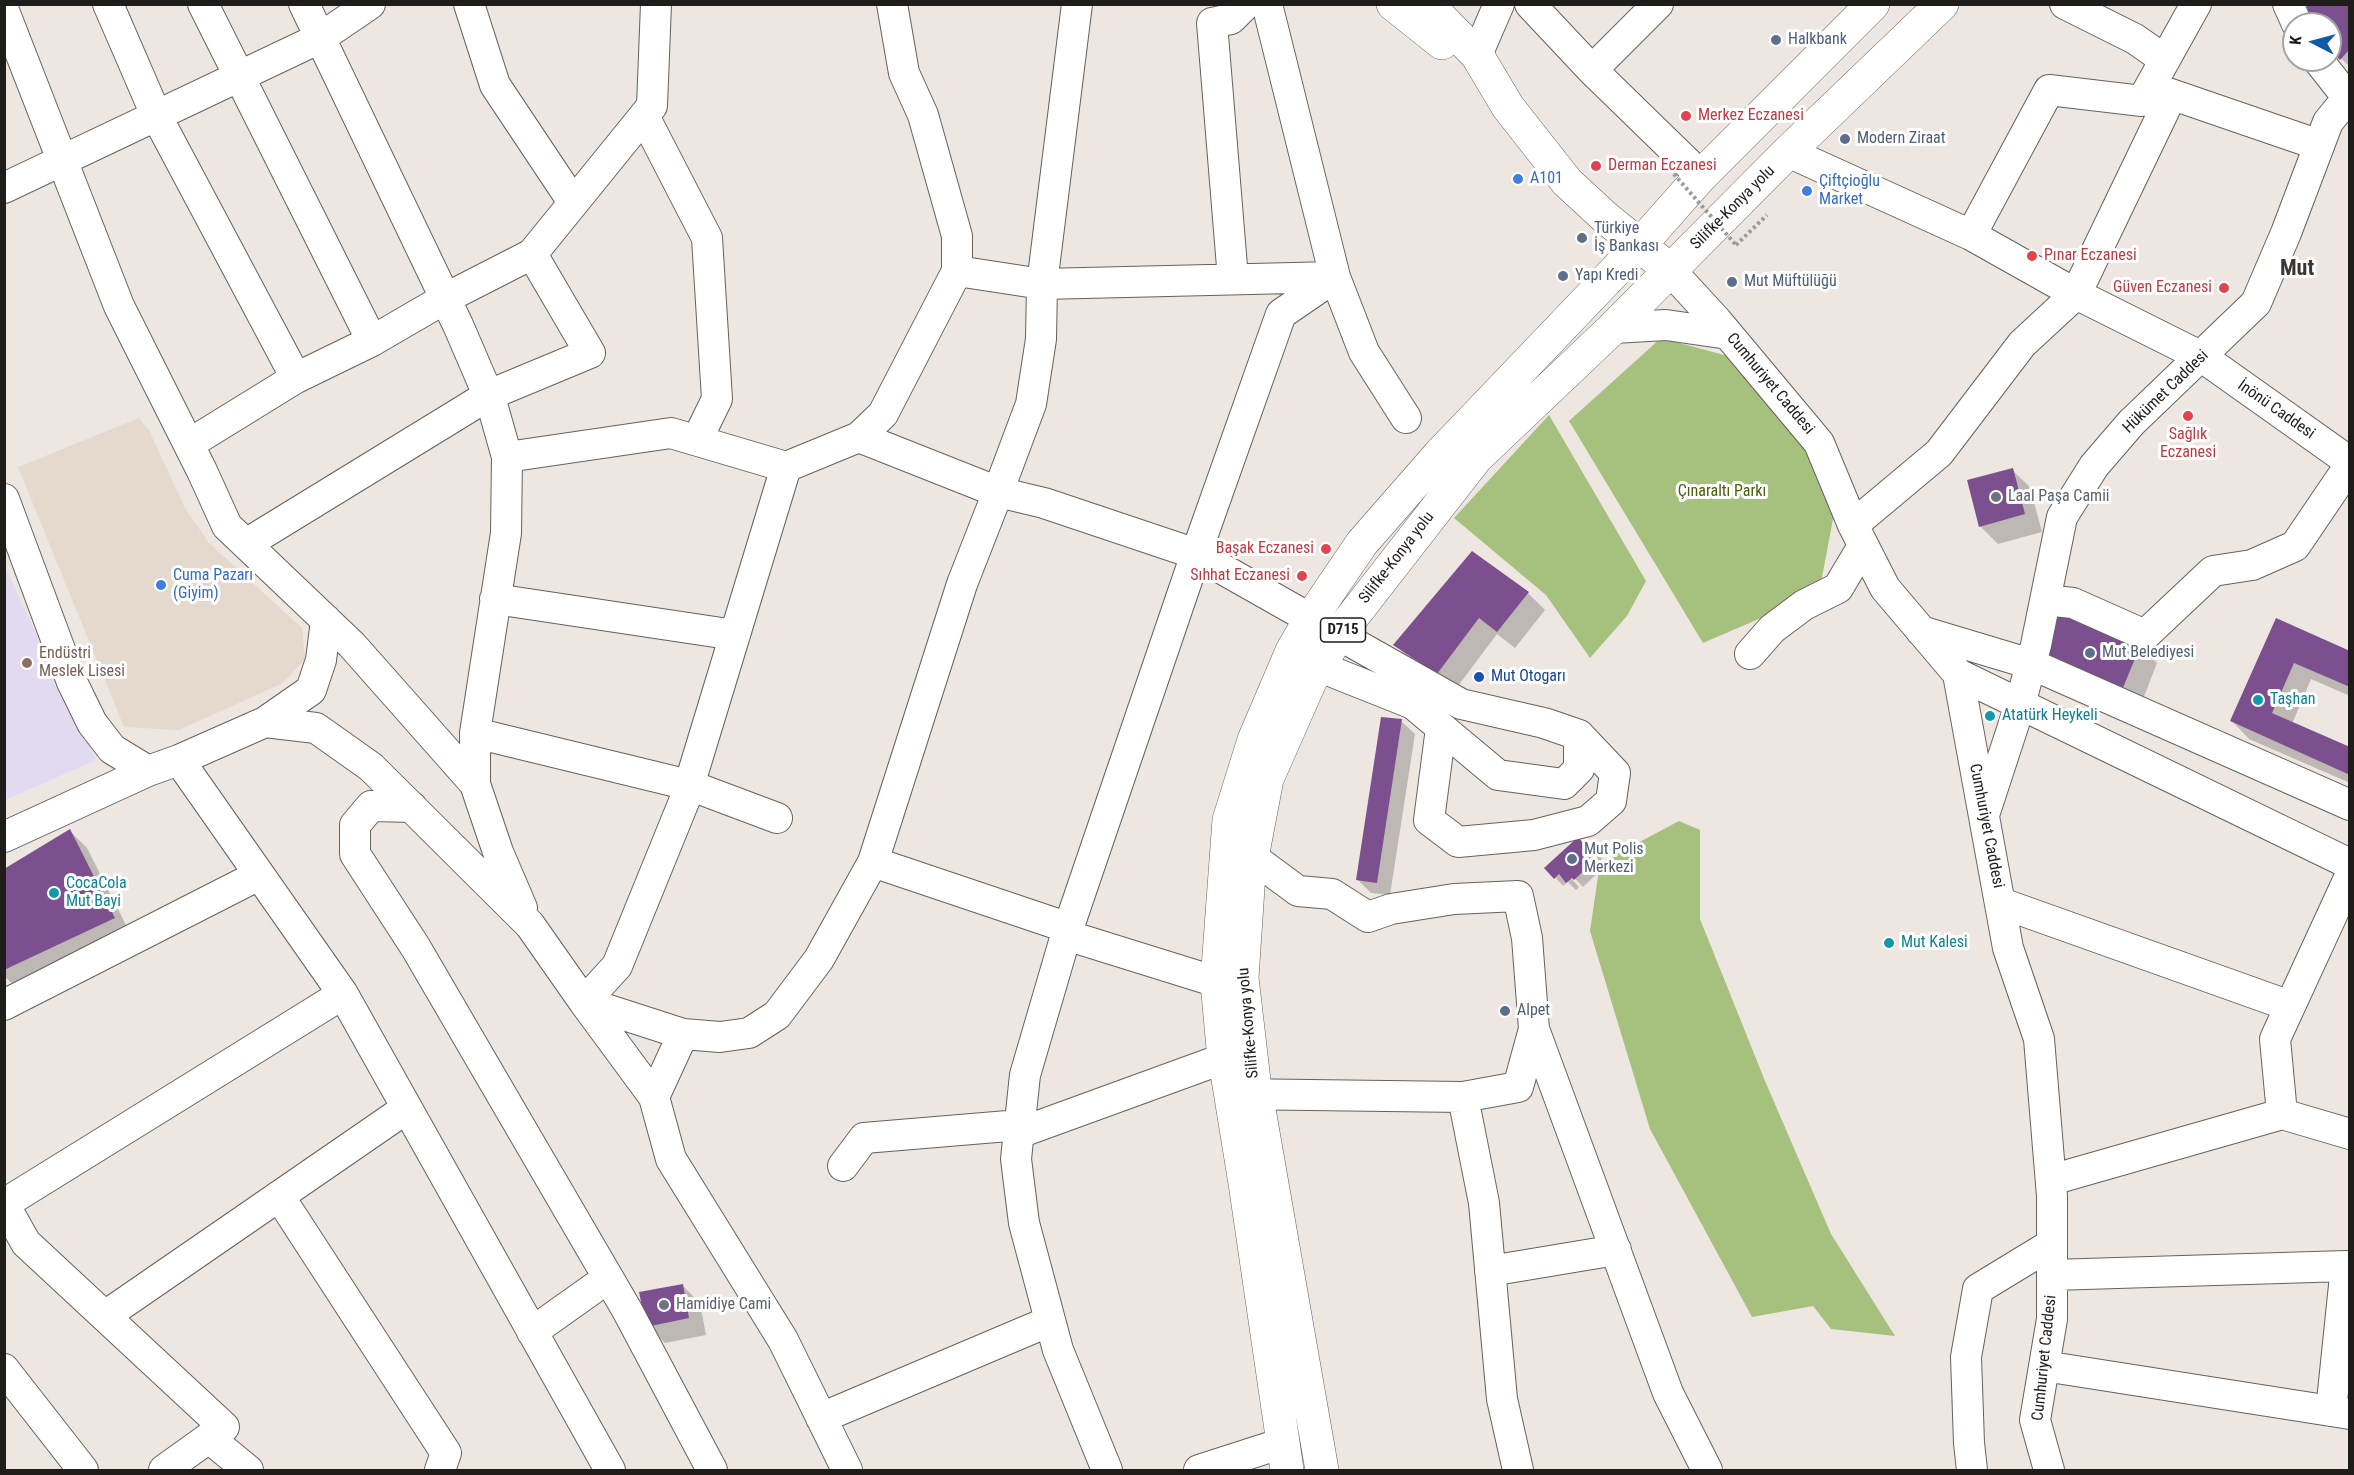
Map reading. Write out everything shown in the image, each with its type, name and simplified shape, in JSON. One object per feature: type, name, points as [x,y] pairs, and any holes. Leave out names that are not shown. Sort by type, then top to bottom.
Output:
[{"type":"main road","points":[[1393,4],[1455,54],[1508,106]]},
{"type":"main road","points":[[1427,4],[1478,55],[1508,106],[1567,182],[1670,270]]},
{"type":"main road","name":"Silifke-Konya yolu","points":[[1322,1470],[1244,1094],[1225,1058],[1217,982],[1229,820],[1254,740],[1292,651],[1311,618],[1362,543],[1439,454],[1640,246],[1701,176],[1874,4]]},
{"type":"main road","name":"Silifke-Konya yolu","points":[[1285,1457],[1244,1094],[1242,978],[1249,873],[1267,779],[1312,677],[1339,634],[1476,458],[1613,328],[1788,152],[1853,93],[1942,4]]},
{"type":"street","points":[[108,4],[156,116],[296,378]]},
{"type":"street","points":[[203,4],[372,341]]},
{"type":"street","points":[[304,4],[446,298],[489,395],[507,458],[506,533],[474,733],[475,784],[498,852],[530,925]]},
{"type":"street","points":[[4,188],[320,38],[370,4]]},
{"type":"street","points":[[470,4],[495,85],[573,202]]},
{"type":"street","points":[[189,444],[296,378],[372,341],[446,298],[532,254],[652,106],[656,4]]},
{"type":"street","points":[[507,458],[671,433],[786,467],[860,437],[883,414],[957,271],[957,236],[923,115],[903,73],[892,4]]},
{"type":"street","points":[[584,1002],[683,1034],[720,1037],[749,1032],[777,1016],[819,959],[873,862],[962,584],[1031,404],[1041,339],[1042,284],[1077,4]]},
{"type":"street","points":[[1233,279],[1212,23],[1231,19],[1246,4]]},
{"type":"street","points":[[1267,4],[1335,277],[1364,352],[1406,418]]},
{"type":"street","points":[[1478,55],[1499,4]]},
{"type":"street","points":[[1530,4],[1592,70],[1701,176]]},
{"type":"street","points":[[1592,70],[1658,4]]},
{"type":"street","points":[[2065,4],[2135,39],[2165,60]]},
{"type":"street","points":[[1971,235],[2049,90],[2142,101],[2196,4]]},
{"type":"street","points":[[4,11],[10,45],[62,161],[118,306],[189,444],[227,526],[352,645],[475,784]]},
{"type":"street","points":[[2328,72],[2348,96]]},
{"type":"street","points":[[2150,87],[2319,145]]},
{"type":"street","points":[[1750,654],[1772,629],[1804,605],[1838,588],[1858,536],[1939,453],[2022,344],[2076,294],[2165,109],[2150,87]]},
{"type":"street","name":"Hükümet Caddesi","points":[[1983,818],[2031,664],[2062,517],[2094,466],[2131,423],[2170,383],[2202,357],[2256,303],[2328,122],[2348,96]]},
{"type":"street","points":[[644,116],[707,238],[717,399],[697,440]]},
{"type":"street","name":"İnönü Caddesi","points":[[1788,152],[1971,235],[2076,294],[2202,357],[2349,464]]},
{"type":"street","points":[[246,544],[489,395],[590,353],[532,254]]},
{"type":"street","name":"Cumhuriyet Caddesi","points":[[1670,270],[1728,334],[1819,443],[1858,536],[1885,588],[1958,674],[2008,948],[2039,1040],[2051,1180],[2052,1319],[2035,1420],[2049,1470]]},
{"type":"street","points":[[957,271],[1042,284],[1335,277]]},
{"type":"street","points":[[1107,1470],[1058,1350],[1024,1223],[1016,1159],[1024,1075],[1067,931],[1281,314],[1335,277]]},
{"type":"street","points":[[1613,328],[1666,325],[1728,334]]},
{"type":"street","points":[[860,437],[998,492],[1044,503],[1196,554],[1461,704],[1544,723],[1579,735],[1615,773],[1611,801],[1587,821],[1577,824],[1534,835],[1458,842],[1429,820],[1441,728]]},
{"type":"street","points":[[2045,600],[2073,603],[2145,635],[2213,571],[2253,565],[2295,546],[2349,464]]},
{"type":"street","points":[[584,1002],[617,966],[689,785],[786,467]]},
{"type":"street","points":[[4,500],[72,682],[92,723],[112,749],[148,771]]},
{"type":"street","points":[[495,599],[735,634]]},
{"type":"street","points":[[4,837],[148,771],[179,760],[265,722],[310,690],[321,660],[326,620]]},
{"type":"street","points":[[1921,631],[2031,664],[2349,805]]},
{"type":"street","points":[[1292,651],[1320,667],[1413,704],[1498,775],[1564,784],[1579,769],[1579,735]]},
{"type":"street","points":[[1958,674],[2349,864]]},
{"type":"street","points":[[265,722],[316,728],[371,766],[530,925],[654,1097],[671,1159],[783,1340],[846,1470]]},
{"type":"street","points":[[474,733],[689,785],[777,818]]},
{"type":"street","points":[[179,760],[343,994],[610,1470]]},
{"type":"street","points":[[412,807],[372,806],[355,825],[355,854],[416,948],[608,1278],[712,1470]]},
{"type":"street","points":[[1252,857],[1298,891],[1332,894],[1368,917],[1391,909],[1454,899],[1518,896],[1527,938],[1534,1029],[1668,1393],[1707,1470]]},
{"type":"street","points":[[873,862],[1217,982]]},
{"type":"street","points":[[4,1005],[259,875]]},
{"type":"street","points":[[2282,1114],[2275,1039],[2349,876]]},
{"type":"street","points":[[2001,903],[2290,1006]]},
{"type":"street","points":[[164,1470],[224,1427],[26,1243],[4,1204],[343,994]]},
{"type":"street","points":[[1244,1094],[1463,1096],[1518,1087],[1534,1029]]},
{"type":"street","points":[[654,1097],[683,1034]]},
{"type":"street","points":[[843,1166],[864,1138],[1019,1129],[1225,1058]]},
{"type":"street","points":[[1463,1096],[1484,1203],[1502,1399],[1518,1470]]},
{"type":"street","points":[[105,1316],[407,1108]]},
{"type":"street","points":[[2051,1180],[2282,1114],[2349,1134]]},
{"type":"street","points":[[279,1196],[446,1453],[440,1470]]},
{"type":"street","points":[[1972,1470],[1966,1357],[1978,1289],[2052,1244]]},
{"type":"street","points":[[1490,1271],[1616,1250]]},
{"type":"street","points":[[2044,1366],[2340,1412],[2348,1258],[2052,1275]]},
{"type":"street","points":[[532,1332],[608,1278]]},
{"type":"street","points":[[821,1418],[1050,1321]]},
{"type":"street","points":[[4,1369],[83,1470]]},
{"type":"street","points":[[209,1438],[248,1470]]},
{"type":"street","points":[[1199,1470],[1285,1457]]},
{"type":"path","points":[[1666,165],[1736,245],[1767,215]]},
{"type":"shaded area","name":"Cuma Pazarı (Giyim)","points":[[139,418],[149,430],[186,510],[209,543],[302,628],[305,659],[283,683],[179,730],[124,727],[18,467]]},
{"type":"shaded area","name":"Endüstri Meslek Lisesi","points":[[4,565],[96,760],[5,800],[4,800]]},
{"type":"green space","name":"Çınaraltı Parkı","points":[[1661,338],[1739,359],[1807,447],[1834,514],[1819,593],[1703,643],[1569,421]]},
{"type":"green space","points":[[1549,415],[1646,581],[1627,616],[1590,658],[1546,595],[1454,518]]},
{"type":"green space","points":[[1679,821],[1700,830],[1700,919],[1765,1081],[1831,1234],[1895,1336],[1831,1329],[1813,1306],[1752,1317],[1650,1129],[1590,931],[1600,863]]},
{"type":"building","points":[[2306,4],[2350,4],[2350,49],[2342,58],[2342,12],[2308,12]]},
{"type":"building","name":"Laal Paşa Camii","points":[[2013,468],[2025,514],[1979,527],[1967,480]]},
{"type":"building","points":[[1472,551],[1529,592],[1497,632],[1479,618],[1437,674],[1393,645]]},
{"type":"building","name":"Mut Belediyesi","points":[[2059,611],[2141,644],[2120,695],[2039,662]]},
{"type":"building","name":"Taşhan","points":[[2276,618],[2350,651],[2350,687],[2294,663],[2272,713],[2350,747],[2350,775],[2230,721]]},
{"type":"building","points":[[1381,717],[1402,719],[1377,883],[1356,880]]},
{"type":"building","name":"CocaCola Mut Bayi","points":[[70,829],[115,918],[4,970],[4,869]]},
{"type":"building","name":"Mut Polis Merkezi","points":[[1578,837],[1584,844],[1588,841],[1595,849],[1588,856],[1593,862],[1574,880],[1572,878],[1566,883],[1559,874],[1554,879],[1544,868]]},
{"type":"building","name":"Hamidiye Cami","points":[[683,1284],[689,1318],[646,1327],[639,1292]]},
{"type":"place","name":"Halkbank","points":[[1776,40]]},
{"type":"place","name":"Merkez Eczanesi","points":[[1686,116]]},
{"type":"place","name":"Modern Ziraat","points":[[1845,139]]},
{"type":"place","name":"Derman Eczanesi","points":[[1596,166]]},
{"type":"place","name":"A101","points":[[1518,179]]},
{"type":"place","name":"Çiftçioğlu Market","points":[[1807,191]]},
{"type":"place","name":"Türkiye İş Bankası","points":[[1582,238]]},
{"type":"place","name":"Pınar Eczanesi","points":[[2032,256]]},
{"type":"place","name":"Yapı Kredi","points":[[1563,276]]},
{"type":"place","name":"Mut Müftülüğü","points":[[1732,282]]},
{"type":"place","name":"Güven Eczanesi","points":[[2224,288]]},
{"type":"place","name":"Sağlık Eczanesi","points":[[2188,416]]},
{"type":"place","name":"Laal Paşa Camii","points":[[1996,497]]},
{"type":"place","name":"Başak Eczanesi","points":[[1326,549]]},
{"type":"place","name":"Sıhhat Eczanesi","points":[[1302,576]]},
{"type":"place","name":"Cuma Pazarı (Giyim)","points":[[161,585]]},
{"type":"place","name":"Mut Belediyesi","points":[[2090,653]]},
{"type":"place","name":"Endüstri Meslek Lisesi","points":[[27,663]]},
{"type":"place","name":"Mut Otogarı","points":[[1479,677]]},
{"type":"place","name":"Taşhan","points":[[2258,700]]},
{"type":"place","name":"Atatürk Heykeli","points":[[1990,716]]},
{"type":"place","name":"Mut Polis Merkezi","points":[[1572,859]]},
{"type":"place","name":"CocaCola Mut Bayi","points":[[54,893]]},
{"type":"place","name":"Mut Kalesi","points":[[1889,943]]},
{"type":"place","name":"Alpet","points":[[1505,1011]]},
{"type":"place","name":"Hamidiye Cami","points":[[664,1305]]},
{"type":"district","name":"Mut","points":[[2297,269]]}]
